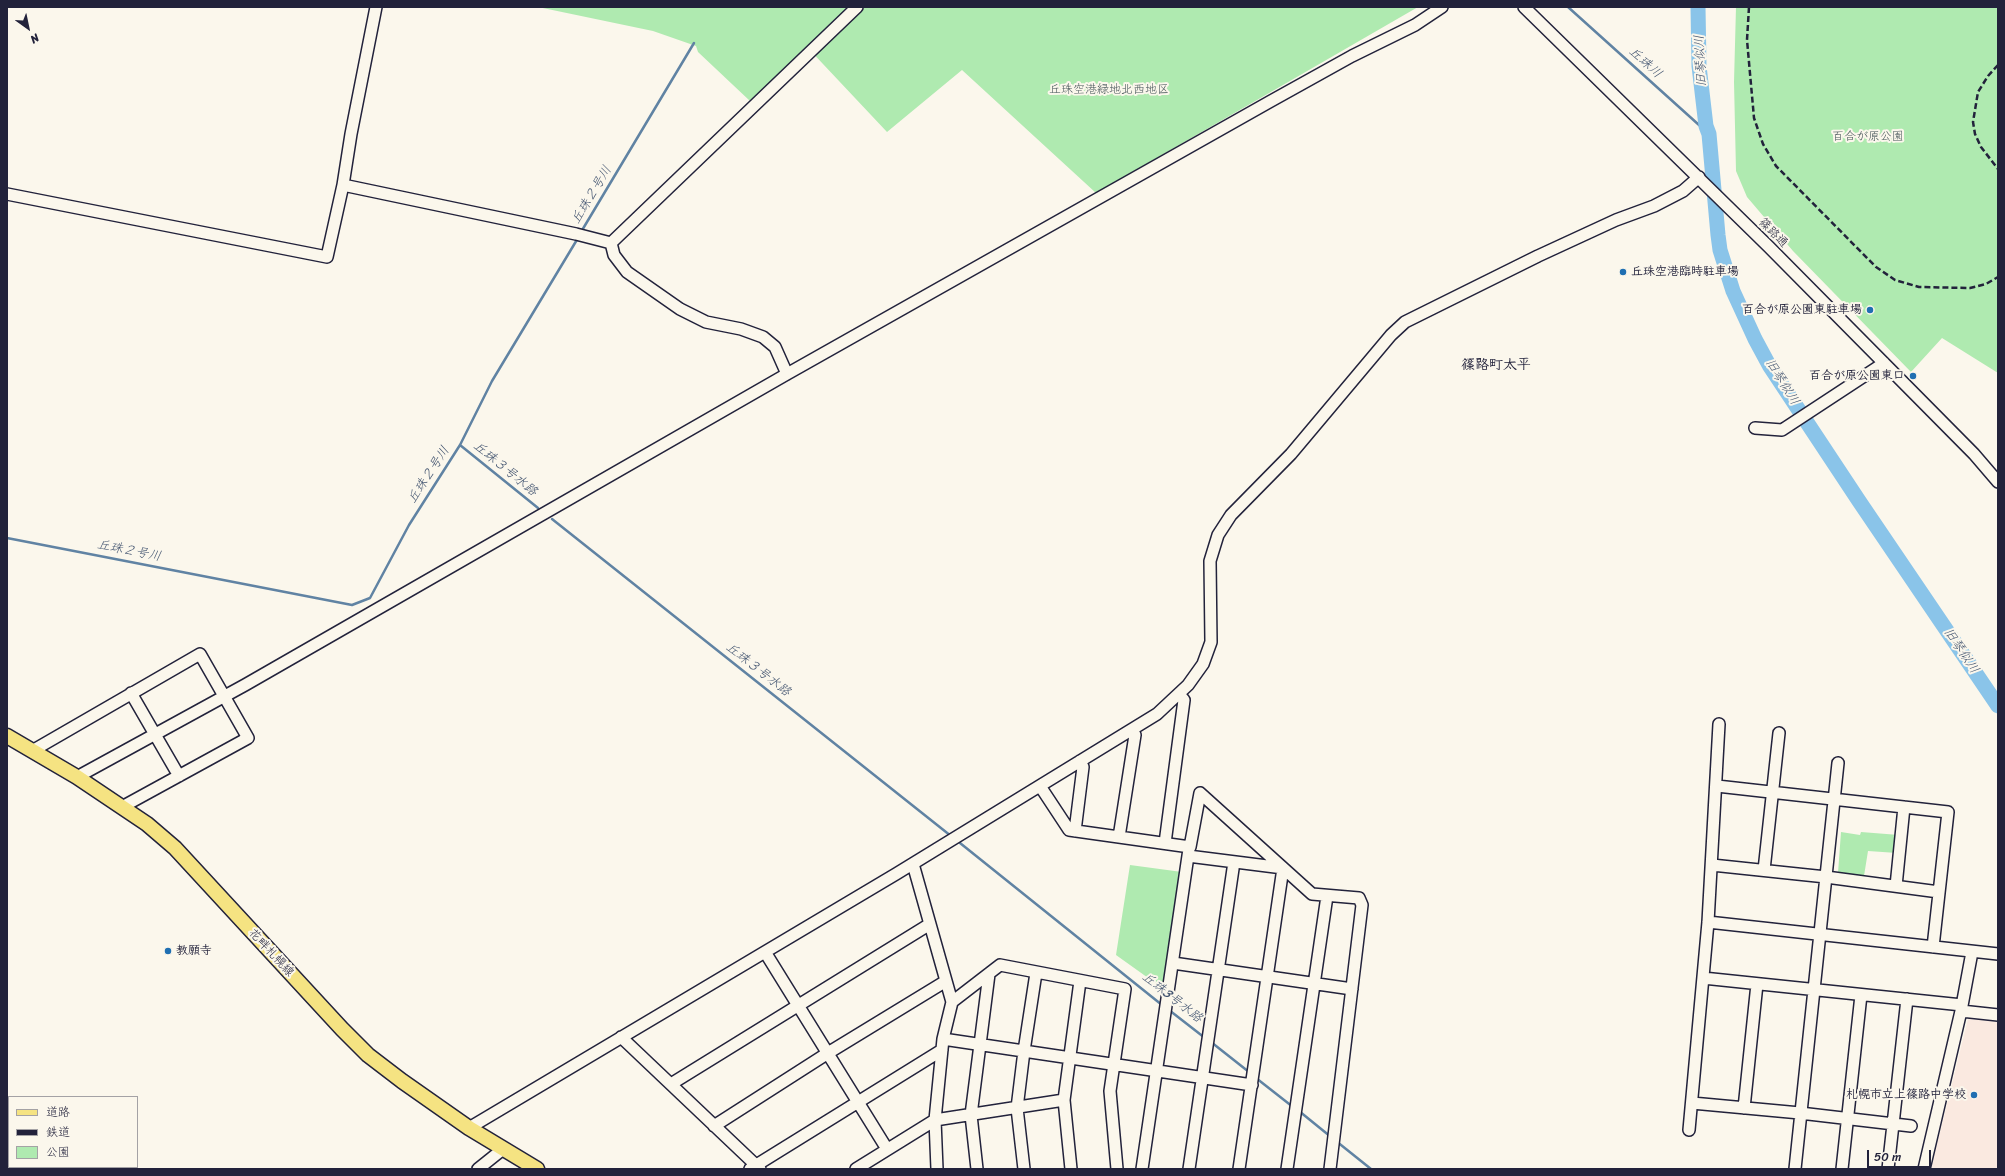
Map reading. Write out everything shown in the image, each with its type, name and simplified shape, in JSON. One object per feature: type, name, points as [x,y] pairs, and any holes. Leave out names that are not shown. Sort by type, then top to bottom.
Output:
[{"type":"main road","name":"花畔札幌線","points":[[7,736],[77,777],[147,824],[175,848],[342,1029],[368,1054],[402,1081],[469,1128],[537,1169]]},
{"type":"street","points":[[7,194],[327,257],[343,185],[351,134],[376,7]]},
{"type":"street","points":[[612,243],[857,7]]},
{"type":"street","points":[[77,777],[224,697],[787,374],[1332,67],[1415,25],[1442,7]]},
{"type":"street","name":"篠路通","points":[[1524,7],[1758,236],[1974,454],[1998,482]]},
{"type":"street","points":[[469,1128],[913,864],[1157,714],[1188,685],[1203,664],[1211,642],[1210,562],[1218,535],[1231,515],[1291,454],[1391,335],[1405,322],[1538,256],[1616,220],[1654,206],[1683,191],[1701,179]]},
{"type":"street","points":[[343,185],[580,234],[612,243]]},
{"type":"street","points":[[612,243],[614,255],[627,272],[680,309],[706,322],[741,329],[763,337],[775,347],[787,374]]},
{"type":"street","points":[[1755,428],[1782,430],[1884,363]]},
{"type":"street","points":[[32,751],[200,654],[248,738],[122,807]]},
{"type":"street","points":[[132,693],[179,776]]},
{"type":"street","points":[[1164,843],[1184,700],[1179,694]]},
{"type":"street","points":[[1690,1130],[1708,922],[1717,786],[1719,724]]},
{"type":"street","points":[[1119,837],[1135,736],[1131,730]]},
{"type":"street","points":[[1764,870],[1774,792],[1779,733]]},
{"type":"street","points":[[1075,831],[1083,767],[1080,761]]},
{"type":"street","points":[[1795,1169],[1838,763]]},
{"type":"street","points":[[1040,786],[1069,830],[1164,843],[1234,862],[1283,868]]},
{"type":"street","points":[[1717,786],[1948,812],[1933,947]]},
{"type":"street","points":[[1142,1169],[1189,851],[1200,793],[1312,894],[1358,898],[1362,905],[1330,1169]]},
{"type":"street","points":[[1896,886],[1904,807]]},
{"type":"street","points":[[1189,1169],[1234,862]]},
{"type":"street","points":[[913,864],[952,1002],[943,1039],[935,1120],[937,1169]]},
{"type":"street","points":[[1712,865],[1826,877],[1939,892]]},
{"type":"street","points":[[1239,1169],[1283,868]]},
{"type":"street","points":[[1287,1169],[1328,896]]},
{"type":"street","points":[[1708,922],[1998,954]]},
{"type":"street","points":[[671,1084],[930,924]]},
{"type":"street","points":[[765,952],[887,1149]]},
{"type":"street","points":[[1924,1169],[1961,1008],[1972,952]]},
{"type":"street","points":[[1173,963],[1352,989]]},
{"type":"street","points":[[952,1002],[1000,966],[1125,989],[1110,1091],[1117,1169]]},
{"type":"street","points":[[1024,1169],[1017,1108],[1036,972]]},
{"type":"street","points":[[977,1169],[971,1115],[989,974]]},
{"type":"street","points":[[1703,978],[1907,1000],[1998,1014]]},
{"type":"street","points":[[714,1126],[828,1053],[946,981]]},
{"type":"street","points":[[1071,1169],[1064,1100],[1068,1057],[1080,981]]},
{"type":"street","points":[[1744,1108],[1757,984]]},
{"type":"street","points":[[1842,1169],[1861,995]]},
{"type":"street","points":[[1888,1169],[1907,1000]]},
{"type":"street","points":[[621,1037],[714,1126],[755,1168],[942,1050]]},
{"type":"street","points":[[943,1039],[1203,1077],[1253,1079]]},
{"type":"street","points":[[856,1169],[935,1120],[1064,1100]]},
{"type":"street","points":[[1692,1103],[1800,1113],[1911,1126]]},
{"type":"street","points":[[478,1169],[503,1149]]},
{"type":"shaded area","name":"札幌市立上篠路中学校","points":[[1968,1019],[1998,1022],[1998,1169],[1931,1169]]},
{"type":"green space","name":"丘珠空港緑地北西地区","points":[[538,7],[1418,7],[1096,193],[962,70],[887,132],[807,47],[750,101],[698,52],[696,46],[653,31]]},
{"type":"green space","name":"百合が原公園","points":[[1736,7],[1998,7],[1998,373],[1942,338],[1911,372],[1793,251],[1747,197],[1736,171],[1734,82]]},
{"type":"green space","points":[[1841,832],[1860,835],[1861,832],[1899,835],[1897,853],[1868,851],[1864,876],[1838,873]]},
{"type":"green space","points":[[1130,865],[1182,872],[1165,990],[1116,955]]},
{"type":"waterway","name":"丘珠川","points":[[1568,7],[1709,134]]},
{"type":"waterway","name":"旧琴似川","points":[[1698,7],[1699,66],[1706,126],[1709,134],[1718,235],[1720,250],[1733,291],[1755,339],[1769,365],[1998,706]]},
{"type":"waterway","name":"丘珠２号川","points":[[581,232],[694,43]]},
{"type":"waterway","name":"丘珠２号川","points":[[7,538],[352,605],[370,598],[409,525],[460,445],[492,381],[578,238]]},
{"type":"waterway","name":"丘珠３号水路","points":[[460,445],[538,508]]},
{"type":"waterway","name":"丘珠３号水路","points":[[552,519],[951,836]]},
{"type":"waterway","name":"丘珠3号水路","points":[[960,843],[1162,1005]]},
{"type":"waterway","name":"丘珠3号水路","points":[[1169,1010],[1205,1038]]},
{"type":"waterway","name":"丘珠3号水路","points":[[1211,1042],[1249,1072]]},
{"type":"waterway","name":"丘珠3号水路","points":[[1256,1078],[1293,1107]]},
{"type":"waterway","name":"丘珠3号水路","points":[[1299,1111],[1331,1137]]},
{"type":"waterway","name":"丘珠3号水路","points":[[1336,1141],[1371,1169]]},
{"type":"railway","points":[[1749,7],[1747,40],[1754,118],[1763,144],[1776,166],[1876,267],[1895,280],[1919,287],[1970,288],[1986,284],[1998,277]]},
{"type":"railway","points":[[1998,65],[1988,76],[1978,92],[1973,122],[1975,134],[1981,147],[1998,169]]},
{"type":"place","name":"丘珠空港臨時駐車場","points":[[1623,272]]},
{"type":"place","name":"百合が原公園東駐車場","points":[[1870,310]]},
{"type":"place","name":"百合が原公園東口","points":[[1913,376]]},
{"type":"place","name":"教願寺","points":[[168,951]]},
{"type":"place","name":"札幌市立上篠路中学校","points":[[1974,1095]]},
{"type":"district","name":"篠路町太平","points":[[1496,365]]}]
